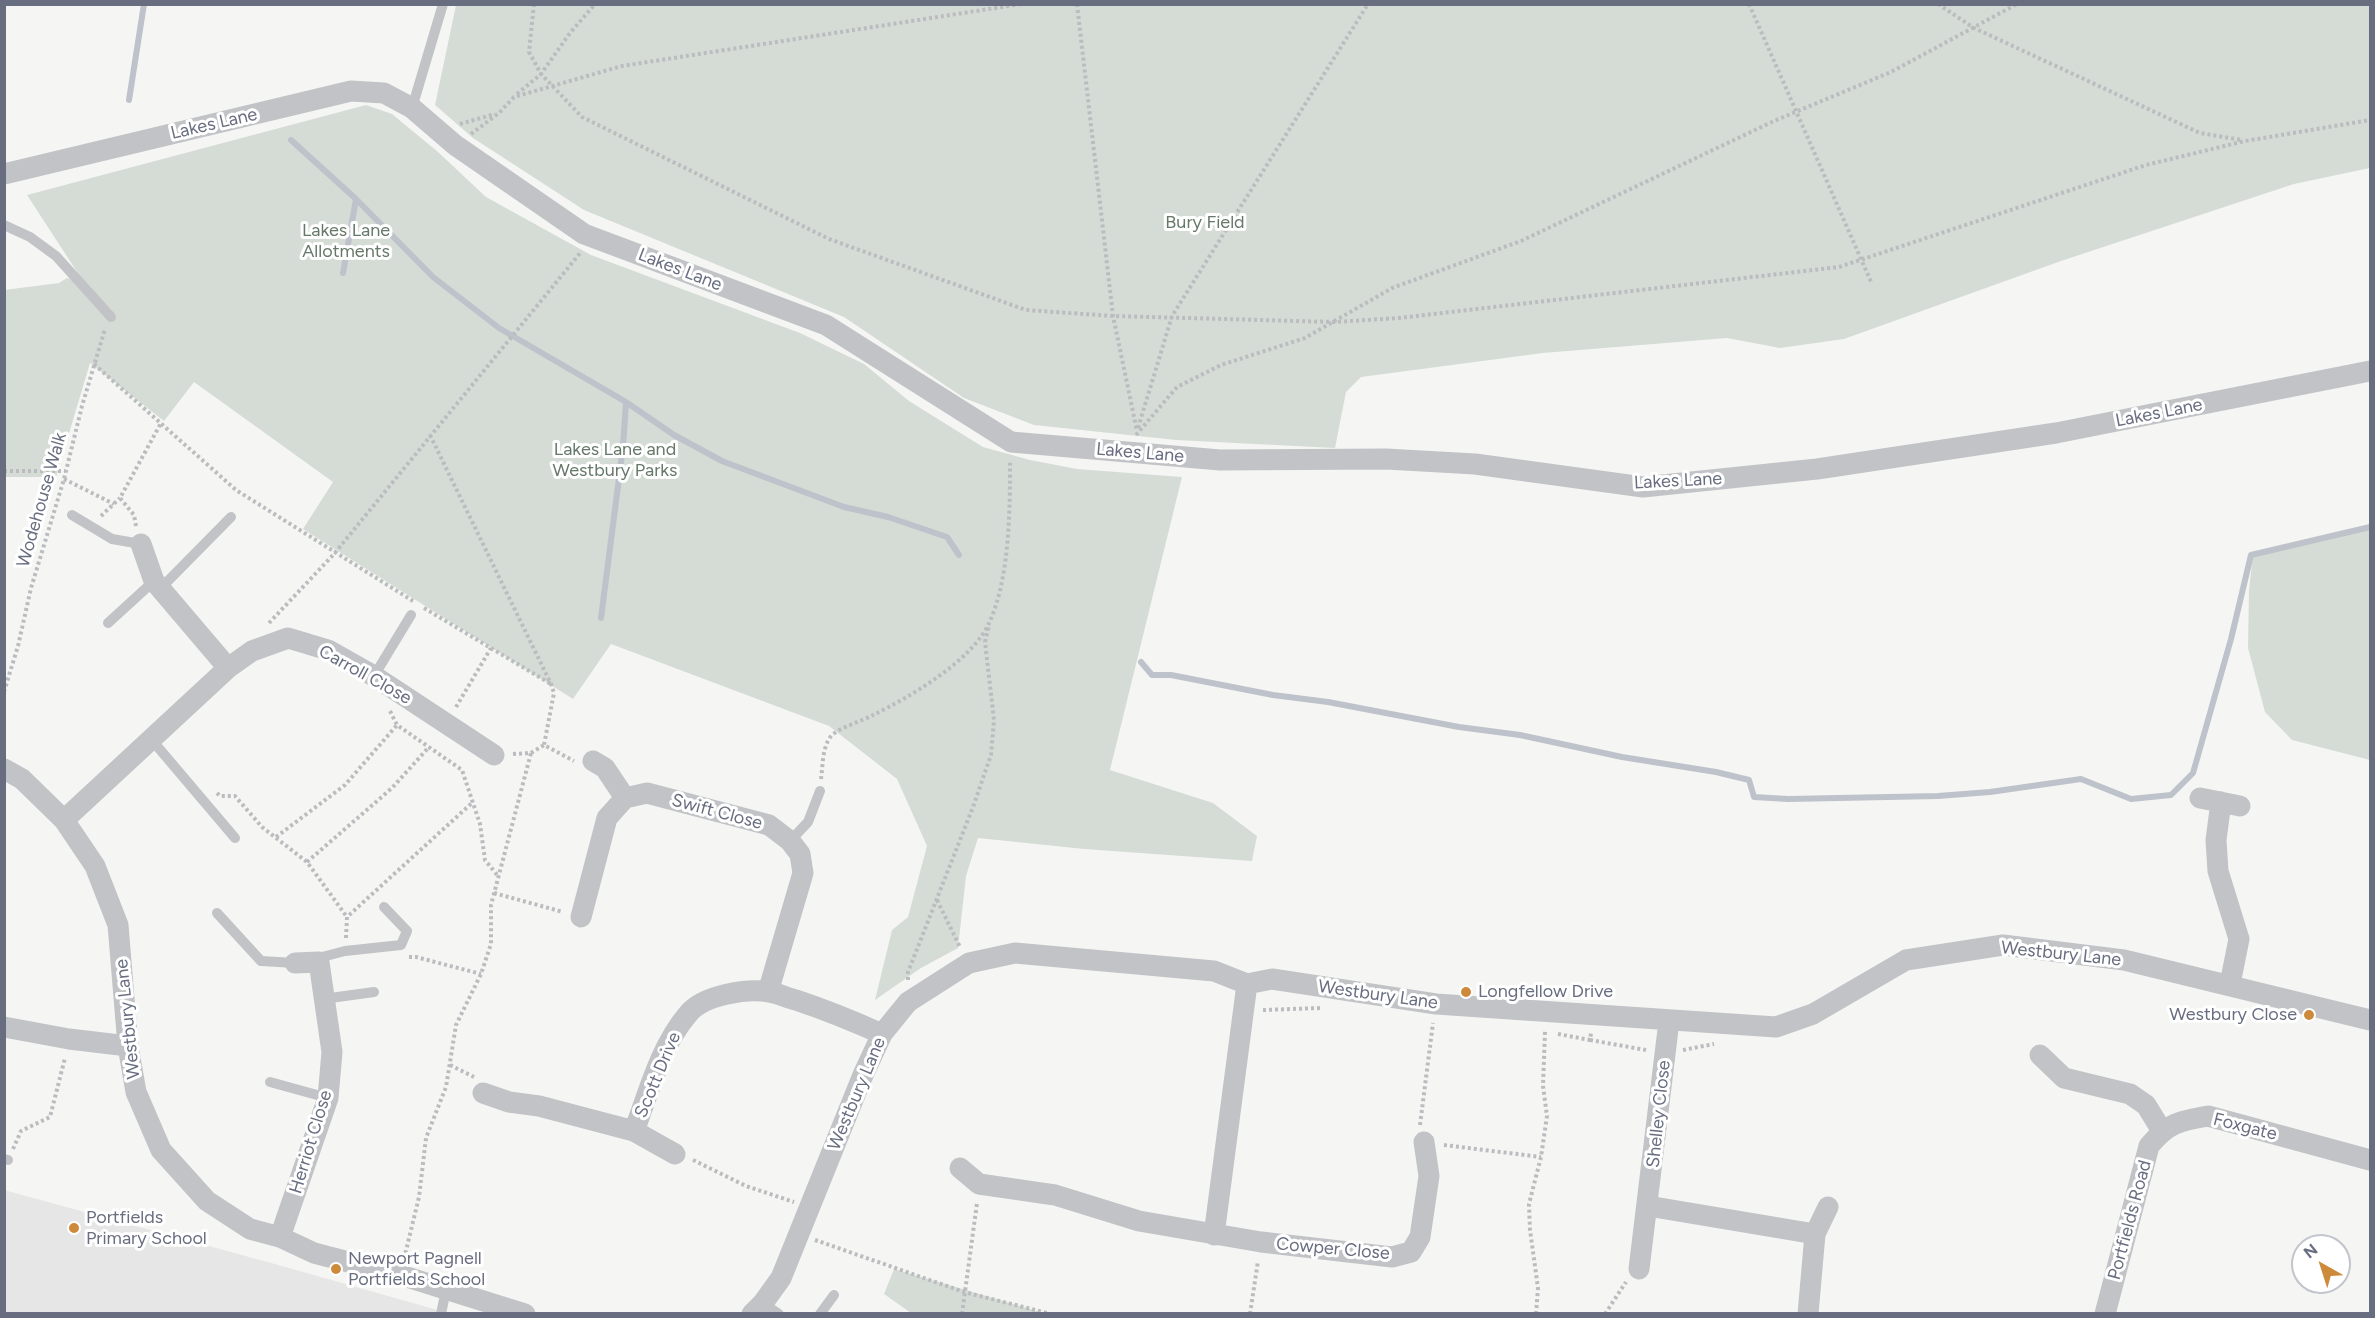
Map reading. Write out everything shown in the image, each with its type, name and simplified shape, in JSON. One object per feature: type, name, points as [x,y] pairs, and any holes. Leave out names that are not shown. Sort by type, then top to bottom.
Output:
[{"type":"street","name":"Lakes Lane","points":[[4,174],[351,91],[384,93],[412,108],[455,145],[584,234],[826,325],[1011,442],[1220,460],[1386,459],[1464,464],[1643,486],[1817,469],[2033,436],[2370,371]]},
{"type":"street","points":[[141,544],[157,585],[228,668]]},
{"type":"street","name":"Carroll Close","points":[[64,820],[228,668],[252,651],[288,638],[327,650],[374,676],[494,755]]},
{"type":"street","points":[[581,917],[607,818],[625,798],[605,768],[593,761]]},
{"type":"street","name":"Westbury Lane","points":[[4,769],[22,779],[64,820],[95,866],[118,925],[129,1046],[136,1092],[161,1150],[207,1202],[250,1229],[280,1237],[314,1253],[525,1314]]},
{"type":"street","name":"Swift Close","points":[[625,798],[647,793],[769,825],[790,841]]},
{"type":"street","points":[[2200,798],[2231,804],[2216,840],[2218,871],[2239,939],[2230,984]]},
{"type":"street","points":[[768,992],[803,873],[800,855],[790,841]]},
{"type":"street","name":"Westbury Lane","points":[[764,1310],[781,1278],[863,1075],[882,1034],[908,1002],[969,963],[1015,953],[1214,971],[1246,984],[1272,979],[1436,1005],[1776,1027],[1812,1014],[1906,960],[2003,945],[2124,960],[2230,984],[2370,1020]]},
{"type":"street","points":[[295,963],[319,962]]},
{"type":"street","name":"Herriot Close","points":[[280,1237],[328,1098],[332,1052],[319,962]]},
{"type":"street","points":[[960,1168],[979,1184],[1055,1195],[1139,1221],[1214,1235],[1246,984]]},
{"type":"street","name":"Scott Drive","points":[[634,1131],[675,1030],[690,1011],[705,1001],[723,995],[768,992],[837,1013],[882,1034]]},
{"type":"street","name":"Shelley Close","points":[[1639,1269],[1669,1021]]},
{"type":"street","points":[[4,1027],[69,1039],[129,1046]]},
{"type":"street","points":[[2040,1055],[2064,1078],[2130,1094],[2145,1105],[2162,1131]]},
{"type":"street","name":"Scott Drive","points":[[483,1093],[509,1102],[539,1106],[634,1131],[675,1154]]},
{"type":"street","name":"Foxgate","points":[[2162,1131],[2181,1121],[2208,1116],[2370,1160]]},
{"type":"street","name":"Portfields Road","points":[[2105,1314],[2149,1146],[2162,1131]]},
{"type":"street","name":"Cowper Close","points":[[1214,1235],[1392,1257],[1411,1252],[1420,1237],[1429,1176],[1424,1142]]},
{"type":"street","points":[[1648,1206],[1815,1234]]},
{"type":"street","points":[[1808,1314],[1815,1234],[1828,1207]]},
{"type":"lane","points":[[412,108],[443,4]]},
{"type":"lane","points":[[4,225],[30,237],[56,256],[111,317]]},
{"type":"lane","points":[[72,515],[112,539],[141,544]]},
{"type":"lane","points":[[108,623],[157,585],[231,517]]},
{"type":"lane","points":[[374,676],[411,615]]},
{"type":"lane","points":[[151,739],[235,838]]},
{"type":"lane","points":[[790,841],[808,822],[820,791]]},
{"type":"lane","points":[[319,962],[322,957],[345,951],[401,945],[407,931],[384,907]]},
{"type":"lane","points":[[217,913],[261,961],[295,963]]},
{"type":"lane","points":[[323,999],[374,992]]},
{"type":"lane","points":[[270,1082],[328,1098]]},
{"type":"lane","points":[[441,1314],[446,1290]]},
{"type":"lane","points":[[820,1314],[834,1295]]},
{"type":"path","points":[[534,4],[529,52],[541,74],[582,117],[829,239],[1026,310],[1113,316],[1334,322],[1399,318],[1839,267],[2146,165],[2246,141],[2370,120]]},
{"type":"path","points":[[455,145],[499,113],[541,74],[570,33],[595,4]]},
{"type":"path","points":[[514,97],[622,66],[1020,4]]},
{"type":"path","points":[[1077,4],[1113,316],[1137,431]]},
{"type":"path","points":[[1129,452],[1172,316],[1368,4]]},
{"type":"path","points":[[1749,4],[1872,284]]},
{"type":"path","points":[[1938,4],[1974,28],[2200,134],[2246,141]]},
{"type":"path","points":[[1137,431],[1178,387],[1221,365],[1305,338],[1392,288],[1521,241],[1795,112],[1891,72],[2017,4]]},
{"type":"path","points":[[455,145],[461,122],[499,113]]},
{"type":"path","points":[[252,651],[259,635],[334,554],[593,238]]},
{"type":"path","name":"Wodehouse Walk","points":[[4,692],[18,646],[31,588],[64,479],[100,339],[111,317]]},
{"type":"path","points":[[94,364],[236,490],[334,554],[551,684]]},
{"type":"path","points":[[91,526],[120,498],[161,422]]},
{"type":"path","points":[[430,435],[554,693],[544,745],[531,753],[494,755]]},
{"type":"path","points":[[908,1002],[908,972],[991,755],[994,720],[985,642],[998,595],[1009,528],[1011,442]]},
{"type":"path","points":[[4,471],[65,471]]},
{"type":"path","points":[[64,479],[114,504]]},
{"type":"path","points":[[120,498],[134,515],[141,544]]},
{"type":"path","points":[[820,791],[824,753],[831,737],[841,729],[910,697],[944,672],[972,646],[989,624]]},
{"type":"path","points":[[446,723],[491,648]]},
{"type":"path","points":[[398,691],[389,708],[397,725],[462,770],[480,824],[485,860],[499,877]]},
{"type":"path","points":[[276,837],[345,785],[397,725]]},
{"type":"path","points":[[544,745],[582,765],[593,761]]},
{"type":"path","points":[[307,862],[392,788],[429,747]]},
{"type":"path","points":[[400,1277],[419,1197],[426,1138],[446,1087],[456,1025],[481,974],[491,944],[491,905],[531,753]]},
{"type":"path","points":[[212,788],[220,796],[235,796],[262,827],[307,862],[347,917],[345,951]]},
{"type":"path","points":[[347,917],[473,802]]},
{"type":"path","points":[[494,893],[581,917]]},
{"type":"path","points":[[937,899],[969,963]]},
{"type":"path","points":[[406,958],[416,957],[481,974]]},
{"type":"path","points":[[1243,1010],[1329,1008]]},
{"type":"path","points":[[1422,1020],[1433,1022],[1419,1122],[1424,1142],[1541,1156]]},
{"type":"path","points":[[1536,1314],[1538,1288],[1529,1204],[1541,1156],[1547,1116],[1543,1086],[1545,1031]]},
{"type":"path","points":[[6,1160],[21,1131],[50,1117],[69,1039]]},
{"type":"path","points":[[1590,1040],[1666,1051],[1681,1051],[1725,1041]]},
{"type":"path","points":[[450,1065],[474,1077],[483,1093]]},
{"type":"path","points":[[675,1154],[683,1155],[746,1186],[810,1207]]},
{"type":"path","points":[[962,1314],[979,1184]]},
{"type":"path","points":[[799,1234],[964,1292],[1051,1314]]},
{"type":"path","points":[[1250,1314],[1261,1242]]},
{"type":"path","points":[[1605,1314],[1629,1277],[1639,1269]]},
{"type":"shaded area","name":"Portfields Primary School","points":[[4,1190],[282,1266],[448,1313],[5,1313]]},
{"type":"green space","name":"Bury Field","points":[[456,5],[2370,5],[2370,168],[2294,184],[2061,261],[1844,339],[1780,348],[1727,338],[1543,353],[1361,377],[1346,392],[1335,448],[1176,440],[1034,425],[964,398],[844,317],[584,210],[473,138],[435,105]]},
{"type":"green space","name":"Lakes Lane and Westbury Parks","points":[[366,105],[392,114],[438,152],[486,197],[591,255],[800,333],[864,364],[909,401],[983,447],[1030,460],[1077,469],[1182,477],[1110,770],[1213,803],[1257,836],[1252,861],[1084,849],[978,838],[966,876],[958,948],[921,968],[875,1000],[892,930],[908,917],[927,846],[897,779],[829,726],[611,644],[573,699],[303,529],[333,482],[194,382],[164,421],[90,363],[56,477],[5,477],[4,290],[59,283],[67,278],[83,281],[27,195]]},
{"type":"green space","points":[[2370,525],[2370,760],[2292,740],[2265,712],[2248,648],[2249,590],[2253,555]]},
{"type":"green space","points":[[894,1269],[1044,1313],[911,1313],[884,1294]]},
{"type":"waterway","points":[[129,100],[144,4]]},
{"type":"waterway","points":[[291,140],[356,199],[433,277],[499,328],[626,402],[674,435],[722,461],[844,507],[888,517],[947,537],[959,555]]},
{"type":"waterway","points":[[343,273],[356,199]]},
{"type":"waterway","points":[[601,618],[623,447],[626,402]]},
{"type":"waterway","points":[[1141,662],[1152,675],[1171,675],[1459,727],[1520,735],[1622,757],[1716,772],[1749,780],[1754,797],[1788,799],[1938,796],[1990,792],[2081,779],[2131,799],[2171,795],[2193,773],[2231,639],[2251,555],[2370,527]]},
{"type":"place","name":"Longfellow Drive","points":[[1466,992]]},
{"type":"place","name":"Westbury Close","points":[[2309,1015]]},
{"type":"place","name":"Portfields Primary School","points":[[74,1228]]},
{"type":"place","name":"Newport Pagnell Portfields School","points":[[336,1269]]},
{"type":"park label","name":"Lakes Lane Allotments","points":[[346,241]]}]
